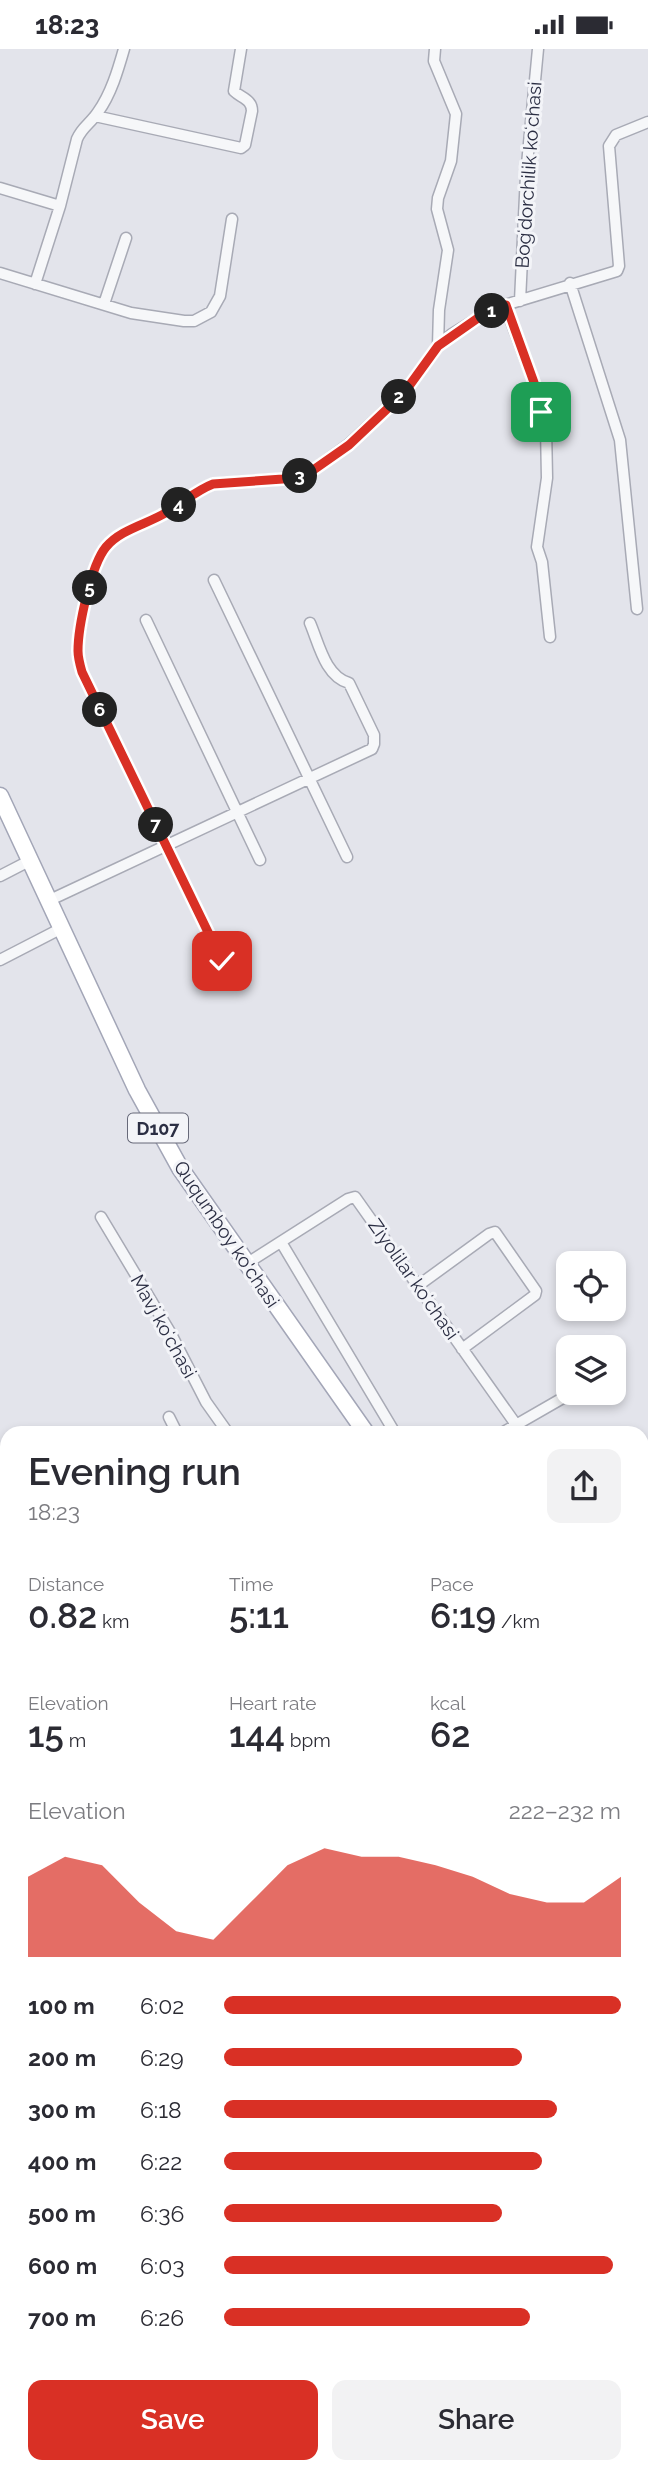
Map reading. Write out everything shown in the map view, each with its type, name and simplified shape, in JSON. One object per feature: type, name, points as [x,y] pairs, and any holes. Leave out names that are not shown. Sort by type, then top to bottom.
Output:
[{"type":"main road","name":"Ququmboy ko'chasi","points":[[0,796],[143,1101],[180,1168],[361,1426]]},
{"type":"street","points":[[35,284],[78,139],[82,129],[95,116],[118,71],[124,49]]},
{"type":"street","points":[[95,116],[241,148],[245,145],[252,111],[249,101],[234,91],[242,49]]},
{"type":"street","points":[[435,49],[434,61],[456,114],[451,161],[438,198],[437,209],[448,250],[439,310],[438,346]]},
{"type":"street","name":"Bogʻdorchilik koʻchasi","points":[[520,300],[524,199],[538,49]]},
{"type":"street","points":[[222,961],[82,672],[78,654],[82,616],[106,547],[117,538],[157,519],[213,484],[298,477],[309,473],[349,445],[404,393],[438,346],[478,318],[520,300],[619,269],[609,146],[616,135],[648,123]]},
{"type":"street","points":[[0,188],[60,206]]},
{"type":"street","points":[[0,273],[131,313],[194,321],[211,312],[219,296],[232,219]]},
{"type":"street","points":[[104,304],[126,238]]},
{"type":"street","points":[[570,283],[620,440],[637,609]]},
{"type":"street","points":[[506,305],[536,388],[546,428],[547,478],[537,547],[542,562],[550,637]]},
{"type":"street","points":[[214,580],[347,856]]},
{"type":"street","points":[[146,620],[260,860]]},
{"type":"street","points":[[50,900],[372,749],[374,735],[349,683],[339,680],[331,673],[310,623]]},
{"type":"street","points":[[0,877],[31,860]]},
{"type":"street","points":[[0,960],[62,928]]},
{"type":"street","name":"Ziyolilar koʻchasi","points":[[281,1242],[355,1197],[517,1426]]},
{"type":"street","name":"Mavj koʻchasi","points":[[101,1217],[170,1332],[206,1402],[223,1426]]},
{"type":"street","points":[[419,1285],[495,1232],[536,1291],[535,1295],[462,1349]]},
{"type":"street","points":[[246,1264],[281,1242],[391,1426]]},
{"type":"street","points":[[523,1426],[556,1403]]},
{"type":"street","points":[[169,1417],[174,1426]]},
{"type":"route","points":[[222,961],[82,672],[78,640],[82,616],[90,585],[106,547],[117,538],[157,519],[213,484],[298,477],[326,463],[404,393],[438,346],[478,318],[506,305],[536,388],[541,412]]}]
